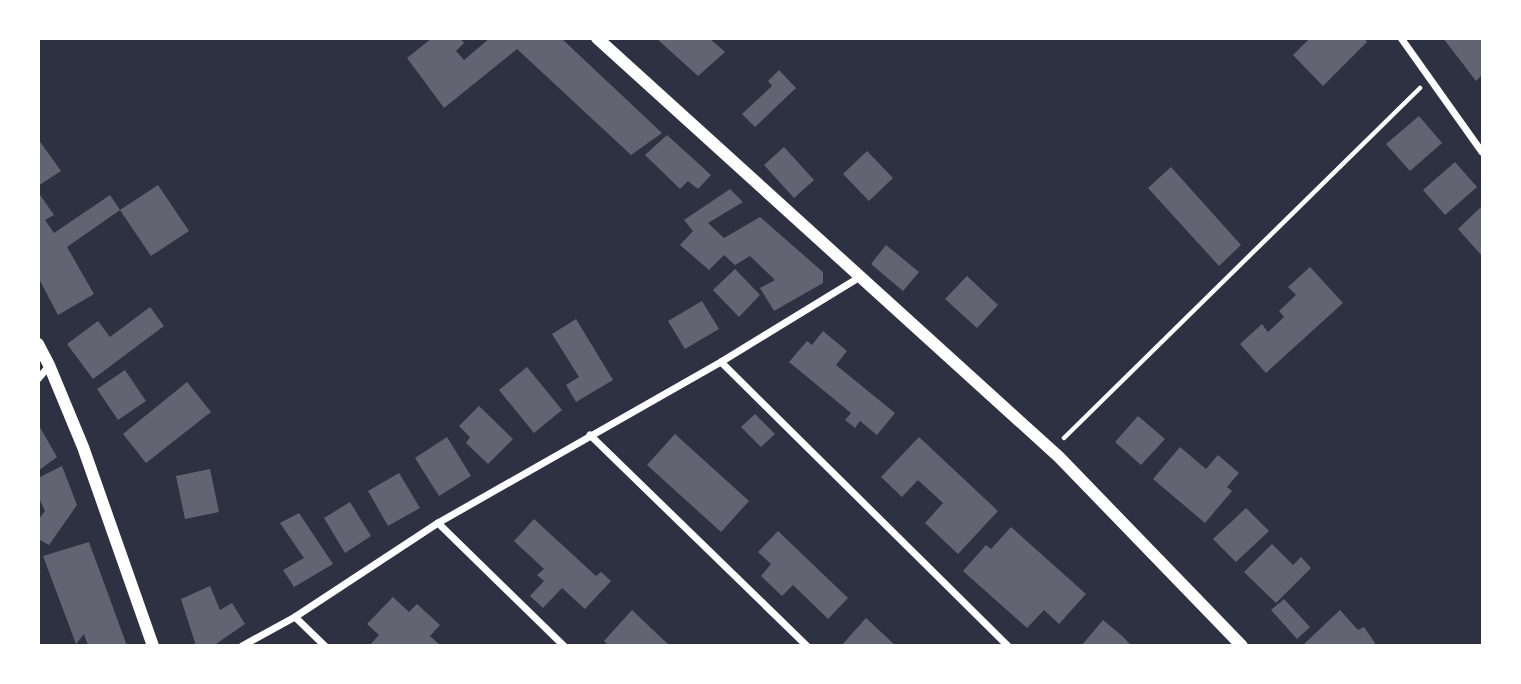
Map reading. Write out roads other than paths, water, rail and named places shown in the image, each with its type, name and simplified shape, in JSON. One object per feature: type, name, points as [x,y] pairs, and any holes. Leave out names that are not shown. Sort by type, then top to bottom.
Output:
[{"type":"street","points":[[597,38],[1051,451],[1242,646]]},
{"type":"street","points":[[1401,38],[1482,152]]},
{"type":"street","points":[[242,646],[295,617],[439,523],[720,362],[860,278]]},
{"type":"street","points":[[38,344],[50,365],[83,447],[153,646]]},
{"type":"street","points":[[720,362],[1008,646]]},
{"type":"street","points":[[38,379],[50,365]]},
{"type":"street","points":[[590,435],[807,646]]},
{"type":"street","points":[[439,523],[564,646]]},
{"type":"street","points":[[295,617],[325,646]]}]
